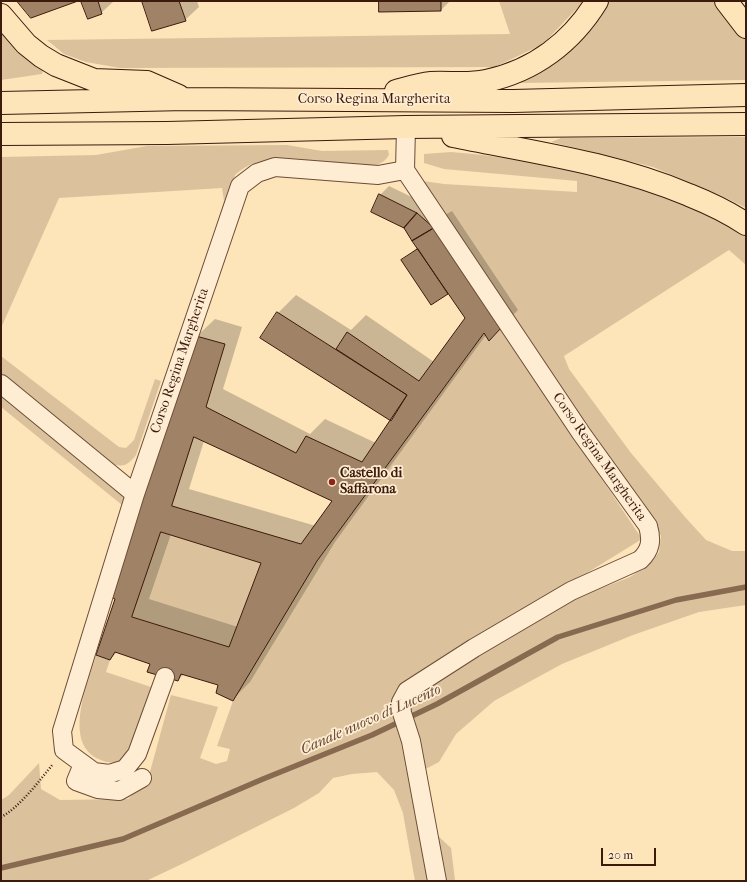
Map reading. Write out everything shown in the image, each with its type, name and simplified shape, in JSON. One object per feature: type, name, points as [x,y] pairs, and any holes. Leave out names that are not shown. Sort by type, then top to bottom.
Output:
[{"type":"main road","points":[[359,99],[430,83],[485,81],[515,73],[535,63],[556,49],[572,34],[597,1]]},
{"type":"main road","points":[[726,1],[746,27]]},
{"type":"main road","points":[[1,15],[26,44],[41,56],[56,65],[94,80],[147,82],[186,99]]},
{"type":"main road","name":"Corso Regina Margherita","points":[[1,103],[186,99],[513,101],[746,96]]},
{"type":"main road","name":"Corso Regina Margherita","points":[[1,134],[406,127],[746,124]]},
{"type":"main road","points":[[406,127],[561,157],[645,178],[712,204],[746,224]]},
{"type":"main road","points":[[1,144],[59,133]]},
{"type":"street","name":"Corso Regina Margherita","points":[[406,127],[405,170],[580,433],[648,526],[651,541],[650,549],[640,560],[571,591],[474,648],[407,691],[401,702],[404,720],[411,741],[437,881]]},
{"type":"street","name":"Corso Regina Margherita","points":[[64,750],[62,731],[135,494],[240,186],[257,173],[275,167],[378,176],[405,170]]},
{"type":"street","points":[[1,384],[135,494]]},
{"type":"street","points":[[64,750],[94,772],[109,774],[125,769],[137,754],[165,677]]},
{"type":"street","points":[[83,764],[76,782],[98,789],[119,791],[142,778]]},
{"type":"path","points":[[1,817],[9,813],[40,780],[64,750]]},
{"type":"shaded area","points":[[499,1],[584,1],[543,44],[495,67],[120,68],[86,62],[64,54],[47,40],[510,34]]},
{"type":"shaded area","points":[[609,1],[716,1],[738,31],[746,39],[746,80],[517,83],[531,76],[592,25]]},
{"type":"shaded area","points":[[1,31],[31,63],[43,70],[42,74],[1,80]]},
{"type":"shaded area","points":[[746,137],[746,208],[653,167],[551,142],[561,138]]},
{"type":"shaded area","points":[[287,145],[322,151],[388,150],[389,155],[382,162],[373,166],[347,167],[309,160],[279,159],[263,161],[246,167],[235,175],[206,269],[203,268],[224,201],[222,188],[59,198],[1,328],[1,157],[96,155],[147,146]]},
{"type":"shaded area","points":[[451,152],[538,163],[595,176],[650,192],[705,212],[731,225],[746,236],[746,265],[729,250],[564,356],[569,369],[631,453],[706,540],[732,551],[746,551],[746,605],[699,612],[633,635],[562,664],[494,701],[456,734],[439,762],[412,776],[420,819],[451,848],[454,881],[415,881],[403,813],[394,790],[377,772],[352,774],[333,778],[319,793],[294,808],[146,881],[1,881],[1,800],[9,795],[39,763],[41,789],[60,800],[128,799],[148,779],[171,695],[218,707],[200,758],[216,764],[227,761],[230,749],[217,746],[233,701],[241,685],[317,561],[484,333],[489,341],[501,328],[642,539],[431,669],[556,607],[630,577],[649,564],[659,552],[661,536],[653,522],[587,431],[423,181],[444,184],[577,192],[577,181],[444,169],[424,163],[424,154]]},
{"type":"shaded area","points":[[1,356],[119,447],[126,448],[134,440],[155,379],[161,381],[136,455],[125,465],[110,464],[1,375]]},
{"type":"shaded area","points":[[1,392],[125,493],[122,505],[1,407]]},
{"type":"shaded area","points":[[161,532],[261,563],[229,647],[132,617]]},
{"type":"shaded area","points":[[96,655],[110,660],[106,672],[151,687],[129,755],[116,762],[105,762],[101,760],[89,752],[82,741],[80,712]]},
{"type":"building","points":[[17,1],[78,1],[31,18]]},
{"type":"building","points":[[81,1],[98,1],[102,14],[88,19]]},
{"type":"building","points":[[142,1],[179,1],[186,21],[152,31]]},
{"type":"building","points":[[379,1],[441,1],[441,11],[379,12]]},
{"type":"building","points":[[379,194],[417,213],[404,228],[371,212]]},
{"type":"building","points":[[417,213],[434,228],[412,241],[404,228]]},
{"type":"building","name":"Castello di Saffarona","points":[[434,228],[501,328],[489,341],[484,333],[317,561],[233,701],[216,693],[218,685],[181,674],[178,681],[147,672],[150,664],[115,652],[110,660],[96,655],[115,599],[109,596],[196,336],[225,344],[206,407],[296,453],[306,436],[362,462],[407,395],[336,349],[347,332],[419,381],[465,318],[412,241]],"holes":[[[194,437],[332,501],[301,544],[172,506]],[[161,532],[261,563],[229,647],[132,617]]]},
{"type":"building","points":[[418,249],[448,294],[431,305],[401,260]]},
{"type":"building","points":[[277,312],[407,395],[391,421],[260,338]]},
{"type":"waterway","name":"Canale nuovo di Lucento","points":[[1,868],[123,839],[263,779],[372,735],[437,704],[558,637],[676,600],[746,587]]},
{"type":"place","name":"Castello di Saffarona","points":[[332,482]]}]
